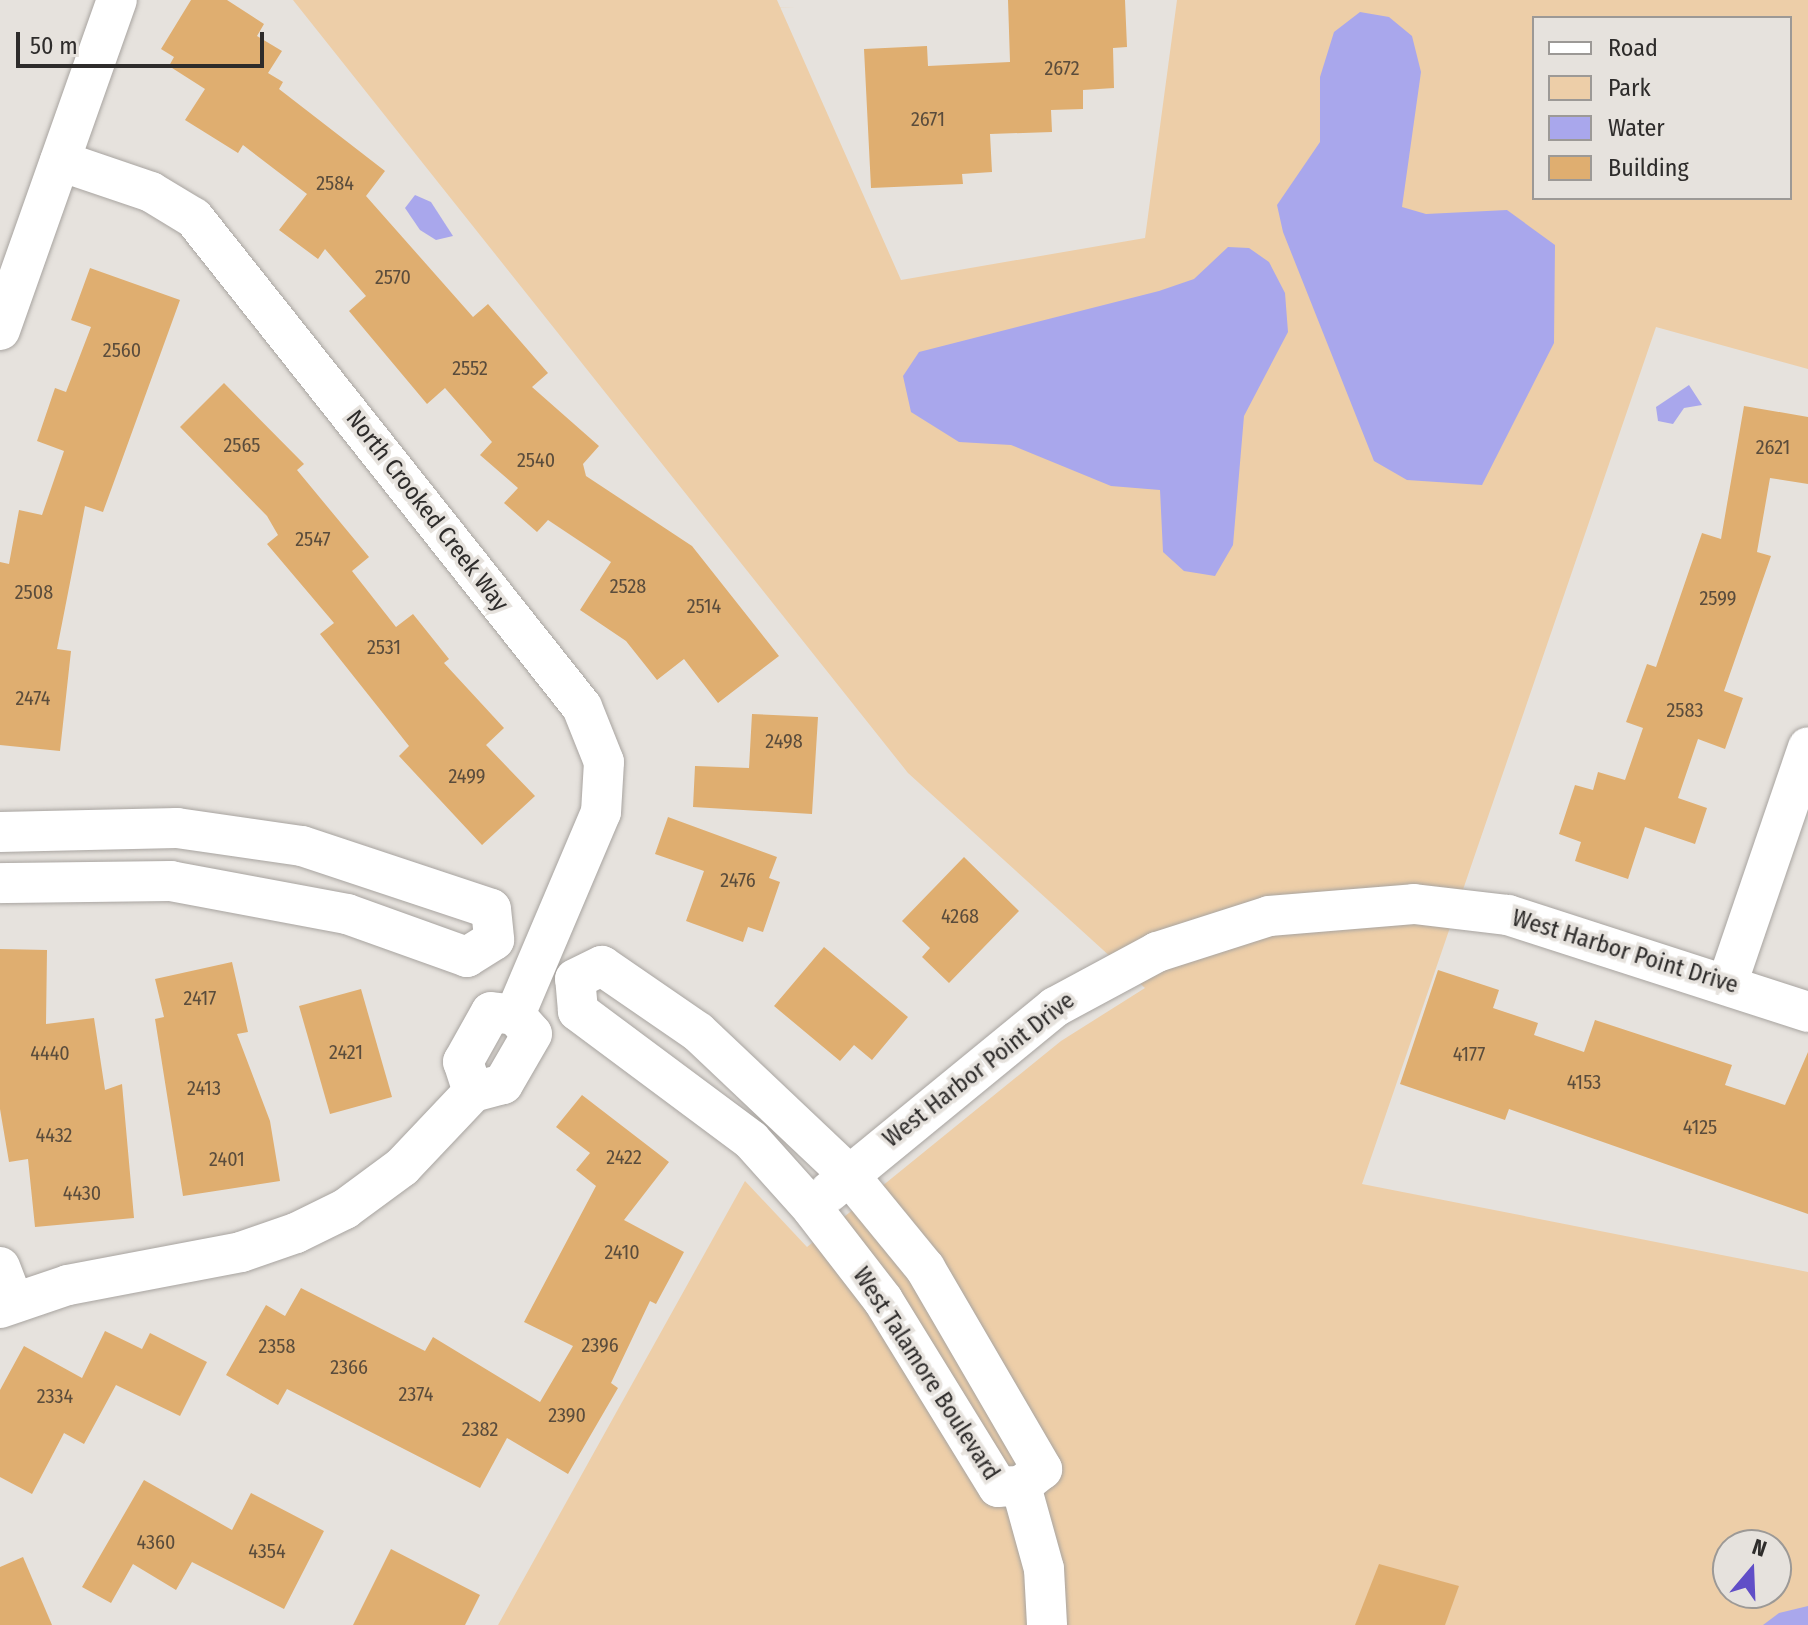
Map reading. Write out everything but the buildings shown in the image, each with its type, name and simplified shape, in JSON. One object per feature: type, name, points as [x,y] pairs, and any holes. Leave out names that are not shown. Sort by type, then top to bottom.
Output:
[{"type":"street","points":[[0,330],[117,0]]},
{"type":"street","name":"North Crooked Creek Way","points":[[4,1292],[296,1233],[345,1209],[402,1167],[473,1092],[463,1062],[491,1012],[515,1015],[601,812],[604,762],[582,707],[194,218],[151,192],[60,161]]},
{"type":"street","points":[[1727,984],[1808,748]]},
{"type":"street","points":[[0,832],[177,828],[302,846],[491,909],[494,940]]},
{"type":"street","points":[[0,883],[171,881],[347,914],[467,957],[494,940]]},
{"type":"street","name":"West Harbor Point Drive","points":[[812,1208],[848,1174],[1066,1000],[1157,952],[1269,916],[1361,905],[1466,908],[1559,927],[1808,1012]]},
{"type":"street","points":[[494,940],[575,979]]},
{"type":"street","name":"West Talamore Boulevard","points":[[602,966],[698,1032],[848,1174],[925,1268],[1022,1430],[1042,1469],[1021,1486],[998,1487],[883,1300],[812,1208],[751,1140],[578,1011],[575,979],[602,966]]},
{"type":"street","name":"West Talamore Boulevard","points":[[1021,1486],[1044,1569],[1047,1625]]},
{"type":"green space","points":[[293,0],[777,0],[901,280],[1145,238],[1177,0],[1808,0],[1808,369],[1656,327],[1362,1184],[1808,1272],[1808,1625],[498,1625],[745,1181],[807,1247],[1061,1041],[1145,988],[908,773]]},
{"type":"water","points":[[1360,12],[1389,17],[1412,36],[1421,72],[1402,207],[1426,214],[1507,210],[1555,245],[1554,343],[1482,485],[1407,480],[1374,461],[1283,232],[1277,205],[1320,142],[1320,77],[1334,32]]},
{"type":"water","points":[[415,195],[431,202],[453,236],[436,240],[420,230],[405,208]]},
{"type":"water","points":[[1228,247],[1249,248],[1269,262],[1285,293],[1288,332],[1244,416],[1233,545],[1215,576],[1184,571],[1163,552],[1160,490],[1111,486],[1011,445],[959,442],[911,412],[903,376],[919,352],[1159,291],[1194,279]]},
{"type":"water","points":[[1689,385],[1702,405],[1684,408],[1673,424],[1658,421],[1656,407]]},
{"type":"water","points":[[1808,1606],[1808,1625],[1763,1625],[1779,1613]]}]
